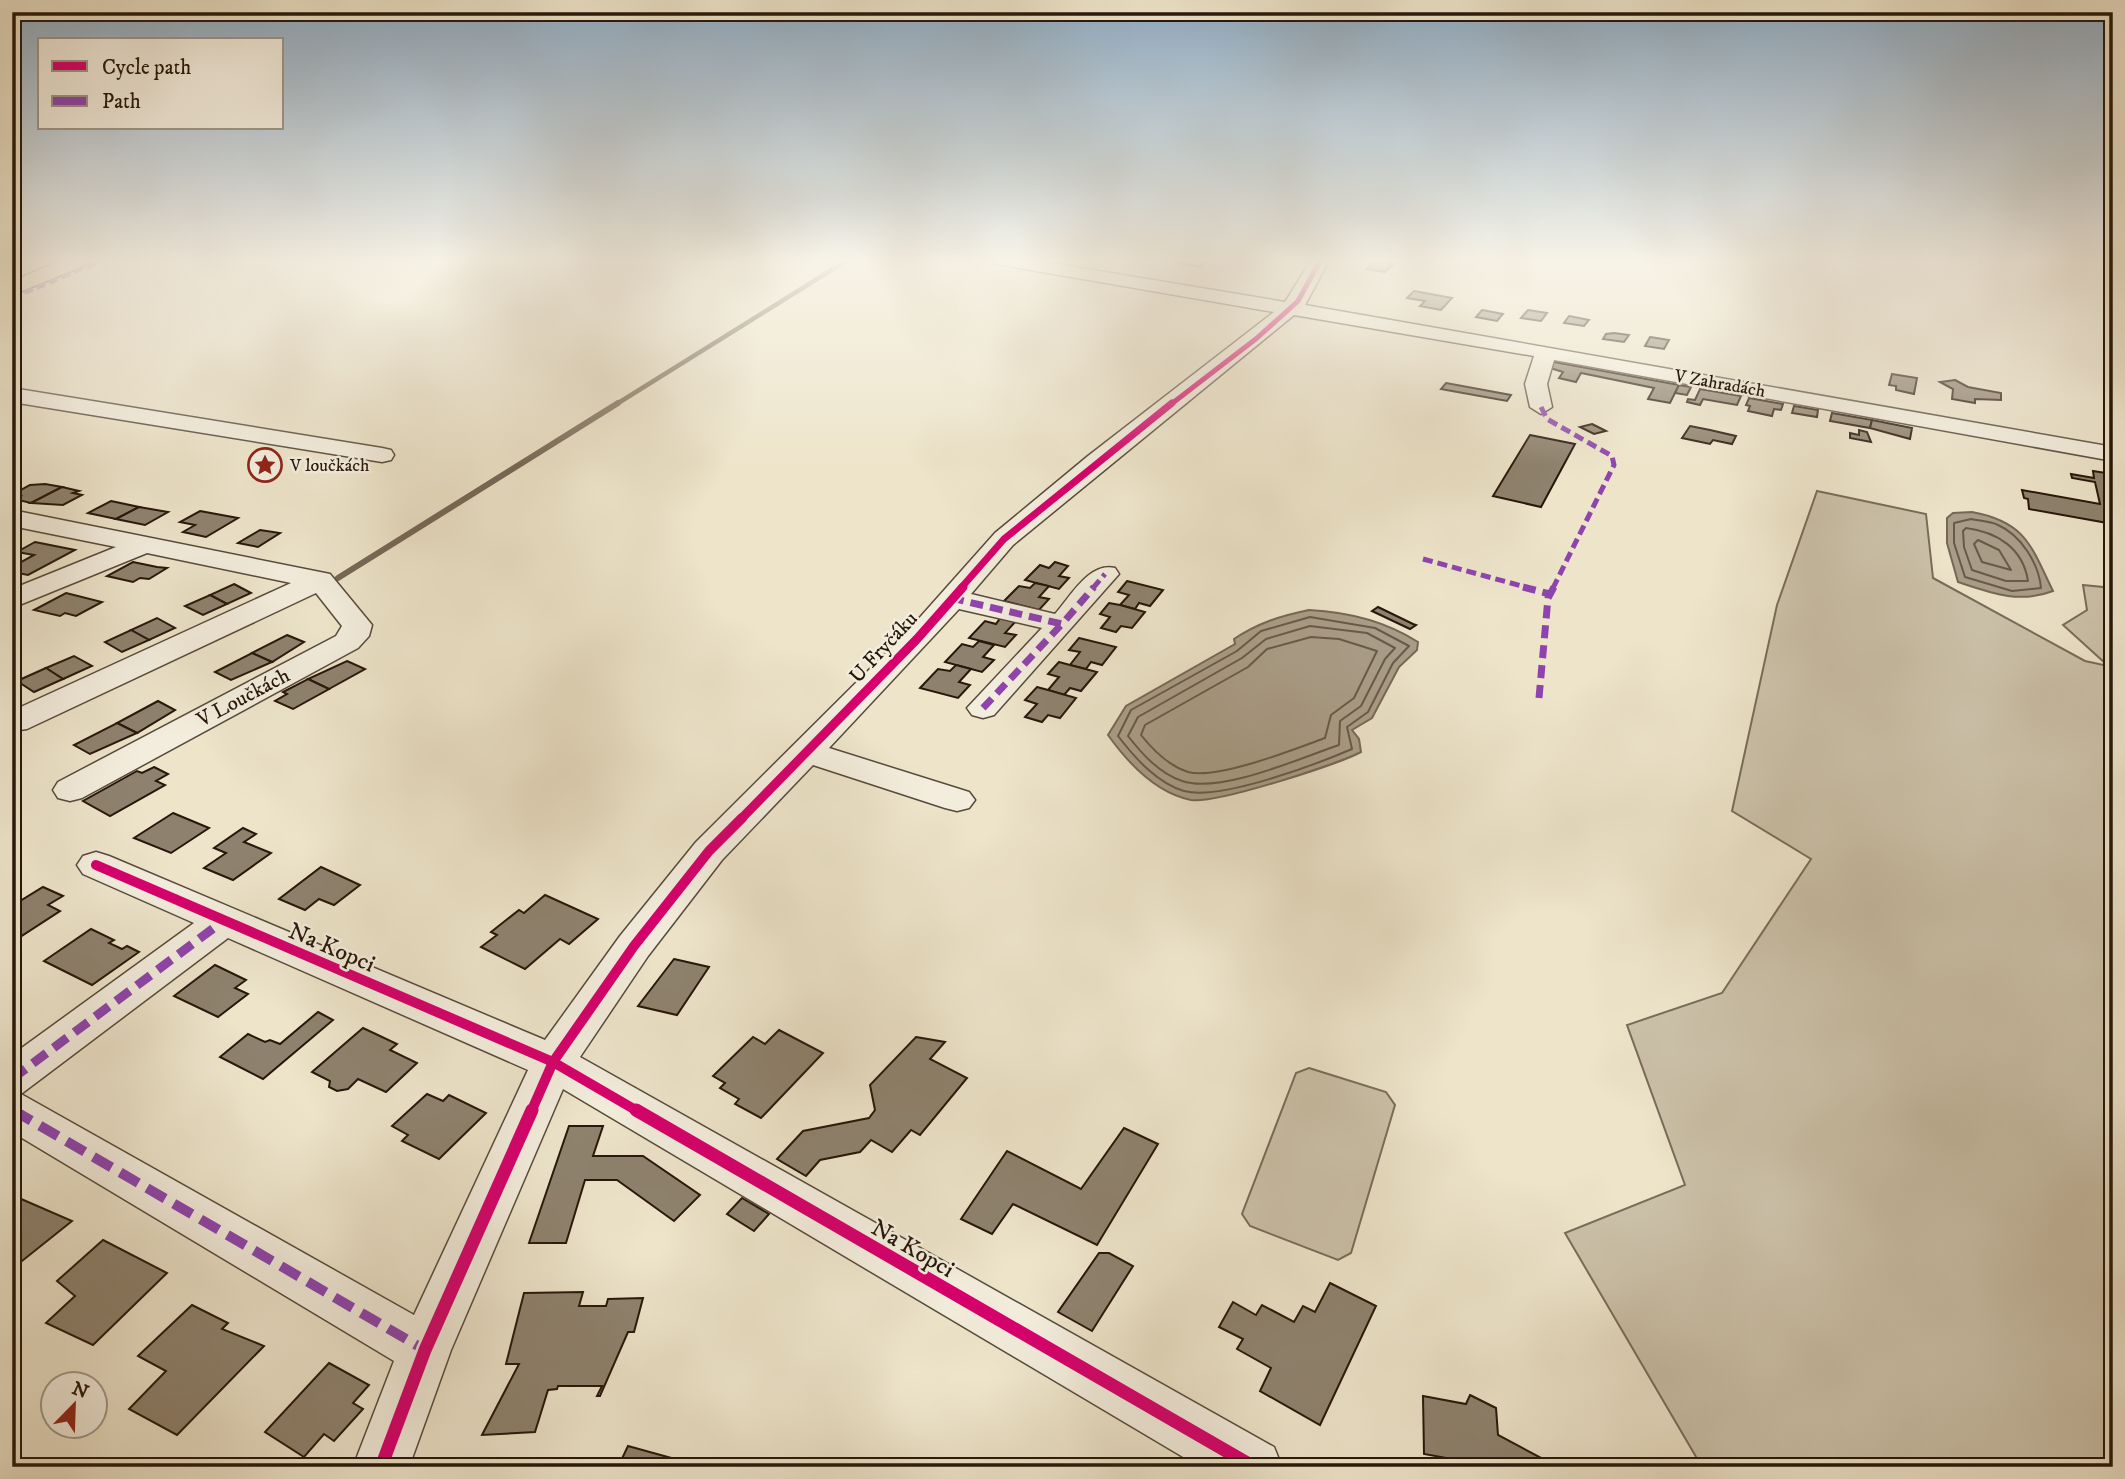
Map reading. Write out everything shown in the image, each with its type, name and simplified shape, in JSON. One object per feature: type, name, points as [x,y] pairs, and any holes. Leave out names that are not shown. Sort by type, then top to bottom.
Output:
[{"type":"street","name":"U Fryčáku","points":[[553,1062],[634,946],[709,851],[917,639],[1004,538],[1097,461],[1268,328]]},
{"type":"street","name":"V Zahradách","points":[[1406,328],[2113,454]]},
{"type":"street","points":[[1541,407],[1536,384],[1546,352]]},
{"type":"street","points":[[12,396],[382,455]]},
{"type":"street","points":[[12,518],[320,580]]},
{"type":"street","points":[[12,599],[144,545]]},
{"type":"street","points":[[983,708],[1105,574]]},
{"type":"street","points":[[15,722],[320,580]]},
{"type":"street","name":"V Loučkách","points":[[70,790],[354,636],[356,625],[320,580]]},
{"type":"street","points":[[951,597],[1062,624]]},
{"type":"street","points":[[808,752],[957,800]]},
{"type":"street","name":"Na Kopci","points":[[96,866],[553,1062],[1254,1467]]},
{"type":"street","points":[[12,1079],[223,921]]},
{"type":"street","points":[[381,1467],[425,1350],[553,1062]]},
{"type":"street","points":[[12,1109],[425,1350]]},
{"type":"shaded area","points":[[1817,491],[1926,514],[1933,578],[2085,661],[2113,667],[2113,1467],[1702,1467],[1565,1233],[1685,1185],[1627,1025],[1722,993],[1811,859],[1732,811],[1777,605]]},
{"type":"shaded area","points":[[2083,585],[2113,588],[2113,664],[2105,663],[2063,625],[2087,610]]},
{"type":"shaded area","points":[[1309,1068],[1386,1092],[1395,1105],[1351,1253],[1338,1260],[1250,1226],[1242,1214],[1296,1073]]},
{"type":"water","points":[[1972,512],[1990,516],[2016,530],[2032,549],[2053,591],[2028,597],[2005,596],[1958,582],[1947,543],[1947,518],[1953,513]]},
{"type":"water","points":[[1309,610],[1366,619],[1393,628],[1418,642],[1417,650],[1399,667],[1372,718],[1352,730],[1359,739],[1361,752],[1303,774],[1249,790],[1204,800],[1191,800],[1155,784],[1124,756],[1108,735],[1126,706],[1235,644],[1234,639],[1261,624]]},
{"type":"building","points":[[1606,334],[1629,335],[1624,342],[1603,339]]},
{"type":"building","points":[[1650,337],[1669,340],[1664,349],[1645,346]]},
{"type":"building","points":[[1554,362],[1679,385],[1670,403],[1648,399],[1654,388],[1581,373],[1576,382],[1559,378],[1563,372],[1550,368]]},
{"type":"building","points":[[1892,374],[1917,378],[1914,394],[1896,390],[1896,386],[1889,385]]},
{"type":"building","points":[[1955,380],[1968,387],[2001,393],[2001,400],[1975,399],[1975,403],[1952,399],[1953,389],[1940,382]]},
{"type":"building","points":[[1446,383],[1511,395],[1507,401],[1441,389]]},
{"type":"building","points":[[1679,385],[1691,387],[1687,395],[1675,393]]},
{"type":"building","points":[[1700,389],[1741,396],[1737,405],[1703,399],[1700,405],[1687,402],[1688,399],[1695,400]]},
{"type":"building","points":[[1749,398],[1783,404],[1781,410],[1774,409],[1772,416],[1748,411],[1750,406],[1746,405]]},
{"type":"building","points":[[1794,406],[1818,410],[1817,417],[1792,413]]},
{"type":"building","points":[[1832,413],[1872,420],[1870,428],[1830,421]]},
{"type":"building","points":[[1872,420],[1912,428],[1910,439],[1870,428]]},
{"type":"building","points":[[1592,424],[1606,431],[1594,434],[1580,427]]},
{"type":"building","points":[[1690,426],[1736,436],[1732,444],[1713,440],[1710,444],[1682,438]]},
{"type":"building","points":[[1859,430],[1867,432],[1871,442],[1850,438],[1850,433],[1859,435]]},
{"type":"building","points":[[1530,435],[1575,444],[1541,507],[1493,496]]},
{"type":"building","points":[[2093,471],[2113,474],[2113,524],[2029,509],[2028,499],[2024,498],[2022,490],[2100,504],[2095,482],[2072,478],[2071,474],[2094,478]]},
{"type":"building","points":[[30,485],[62,487],[31,503],[14,499],[20,496],[12,495]]},
{"type":"building","points":[[62,487],[79,491],[73,493],[82,495],[63,505],[31,503]]},
{"type":"building","points":[[111,501],[139,507],[116,519],[88,513]]},
{"type":"building","points":[[139,507],[168,512],[145,525],[116,519]]},
{"type":"building","points":[[200,511],[238,518],[206,537],[183,532],[195,525],[180,522]]},
{"type":"building","points":[[260,530],[280,533],[258,547],[238,543]]},
{"type":"building","points":[[35,542],[75,550],[28,575],[12,572],[12,567],[34,555],[17,552]]},
{"type":"building","points":[[133,562],[167,568],[149,579],[140,578],[133,582],[107,576]]},
{"type":"building","points":[[1055,562],[1068,566],[1059,576],[1069,578],[1059,589],[1025,580],[1040,565],[1049,568]]},
{"type":"building","points":[[1127,581],[1163,590],[1150,606],[1139,603],[1135,609],[1120,605],[1129,595],[1118,592]]},
{"type":"building","points":[[1035,583],[1049,586],[1039,597],[1049,599],[1039,610],[1004,601],[1019,586],[1030,588]]},
{"type":"building","points":[[234,584],[251,593],[227,604],[210,595]]},
{"type":"building","points":[[66,593],[102,602],[76,616],[65,613],[60,616],[34,610]]},
{"type":"building","points":[[210,595],[227,604],[203,615],[185,606]]},
{"type":"building","points":[[1109,603],[1145,612],[1132,628],[1121,626],[1116,632],[1101,628],[1110,617],[1100,614]]},
{"type":"building","points":[[1378,607],[1416,625],[1410,629],[1372,611]]},
{"type":"building","points":[[1001,617],[1016,621],[1005,633],[1016,635],[1005,647],[969,638],[985,621],[996,624]]},
{"type":"building","points":[[157,618],[175,628],[149,640],[131,630]]},
{"type":"building","points":[[131,630],[149,640],[122,652],[105,642]]},
{"type":"building","points":[[287,635],[304,642],[272,662],[252,653]]},
{"type":"building","points":[[1079,638],[1116,647],[1102,665],[1091,662],[1086,669],[1070,665],[1080,652],[1069,650]]},
{"type":"building","points":[[979,641],[994,645],[983,657],[994,660],[982,672],[945,662],[962,644],[973,647]]},
{"type":"building","points":[[252,653],[272,662],[231,680],[215,672]]},
{"type":"building","points":[[74,656],[92,666],[63,679],[46,668]]},
{"type":"building","points":[[347,661],[365,669],[329,689],[308,679]]},
{"type":"building","points":[[1059,662],[1097,672],[1081,691],[1070,688],[1064,695],[1048,690],[1059,677],[1048,674]]},
{"type":"building","points":[[956,665],[971,669],[959,682],[970,685],[958,698],[920,688],[938,669],[950,671]]},
{"type":"building","points":[[46,668],[63,679],[34,692],[17,681]]},
{"type":"building","points":[[308,679],[329,689],[293,709],[275,701],[287,694],[283,692]]},
{"type":"building","points":[[1037,687],[1076,698],[1060,718],[1048,715],[1042,722],[1025,717],[1037,704],[1025,700]]},
{"type":"building","points":[[158,701],[175,710],[137,733],[117,723]]},
{"type":"building","points":[[117,723],[137,733],[90,754],[74,745]]},
{"type":"building","points":[[154,767],[168,774],[156,781],[165,785],[110,816],[83,801],[137,771],[142,773]]},
{"type":"building","points":[[173,813],[209,828],[171,853],[134,838]]},
{"type":"building","points":[[243,828],[256,834],[244,842],[271,853],[233,880],[204,868],[226,853],[214,848]]},
{"type":"building","points":[[321,867],[360,885],[334,905],[319,899],[305,910],[279,899]]},
{"type":"building","points":[[43,887],[63,896],[48,905],[60,911],[20,937],[12,933],[12,906]]},
{"type":"building","points":[[545,895],[598,919],[569,944],[560,939],[525,969],[481,947],[497,935],[491,932],[519,910],[524,913]]},
{"type":"building","points":[[91,929],[114,940],[109,943],[122,949],[127,946],[139,952],[92,985],[44,961]]},
{"type":"building","points":[[674,959],[709,967],[677,1015],[638,1006]]},
{"type":"building","points":[[215,965],[246,980],[235,988],[248,994],[218,1017],[174,996]]},
{"type":"building","points":[[318,1012],[333,1020],[263,1079],[220,1057],[248,1034],[265,1042],[270,1040],[280,1044]]},
{"type":"building","points":[[363,1028],[397,1044],[390,1050],[417,1063],[386,1092],[358,1079],[348,1089],[337,1091],[329,1087],[330,1081],[312,1072]]},
{"type":"building","points":[[779,1030],[823,1053],[761,1118],[735,1104],[739,1099],[720,1088],[725,1083],[713,1076],[753,1037],[765,1044]]},
{"type":"building","points":[[916,1037],[945,1042],[930,1059],[967,1078],[920,1135],[911,1130],[892,1152],[871,1140],[860,1152],[820,1160],[806,1176],[777,1159],[803,1131],[869,1118],[875,1110],[870,1085]]},
{"type":"building","points":[[427,1094],[443,1101],[449,1095],[486,1113],[439,1159],[402,1141],[408,1135],[392,1126]]},
{"type":"building","points":[[569,1126],[603,1126],[593,1156],[643,1156],[700,1195],[674,1221],[617,1180],[585,1180],[566,1243],[529,1243]]},
{"type":"building","points":[[1124,1128],[1158,1144],[1097,1245],[1013,1204],[992,1234],[961,1219],[1007,1151],[1081,1189]]},
{"type":"building","points":[[12,1195],[72,1221],[12,1269]]},
{"type":"building","points":[[742,1198],[769,1214],[754,1231],[727,1214]]},
{"type":"building","points":[[103,1240],[167,1273],[93,1345],[46,1323],[75,1296],[57,1281]]},
{"type":"building","points":[[1099,1253],[1109,1253],[1133,1266],[1092,1331],[1058,1312]]},
{"type":"building","points":[[1330,1283],[1376,1306],[1320,1425],[1260,1391],[1271,1368],[1237,1349],[1243,1339],[1219,1327],[1233,1302],[1256,1315],[1262,1305],[1294,1322],[1303,1306],[1315,1312]]},
{"type":"building","points":[[583,1292],[579,1306],[606,1306],[608,1299],[643,1298],[634,1332],[628,1332],[600,1396],[597,1396],[602,1386],[558,1386],[557,1389],[548,1390],[535,1432],[482,1435],[519,1364],[506,1364],[524,1293]]},
{"type":"building","points":[[192,1305],[228,1323],[222,1329],[264,1346],[177,1435],[129,1409],[166,1371],[138,1356]]},
{"type":"building","points":[[329,1363],[369,1385],[353,1403],[363,1409],[334,1441],[324,1434],[304,1457],[265,1432]]},
{"type":"building","points":[[1470,1395],[1496,1408],[1498,1435],[1558,1467],[1475,1467],[1468,1462],[1424,1454],[1423,1396],[1466,1404]]},
{"type":"building","points":[[628,1446],[704,1467],[618,1467]]},
{"type":"waterway","points":[[615,405],[738,328]]},
{"type":"waterway","points":[[338,578],[618,403]]},
{"type":"marked path","points":[[1539,698],[1548,598],[1614,465],[1612,456],[1547,419],[1541,407]]},
{"type":"marked path","points":[[1423,559],[1550,594]]},
{"type":"marked path","points":[[951,598],[1062,624],[1105,574]]},
{"type":"marked path","points":[[983,708],[1062,624]]},
{"type":"marked path","points":[[12,1079],[223,921]]},
{"type":"marked path","points":[[12,1109],[425,1350]]},
{"type":"cycle path","points":[[381,1467],[425,1350],[553,1062],[634,946],[709,851],[917,639],[1004,539],[1097,461],[1268,328]]},
{"type":"cycle path","points":[[96,865],[553,1062],[1254,1467]]},
{"type":"place","name":"V loučkách","points":[[265,465]]}]
